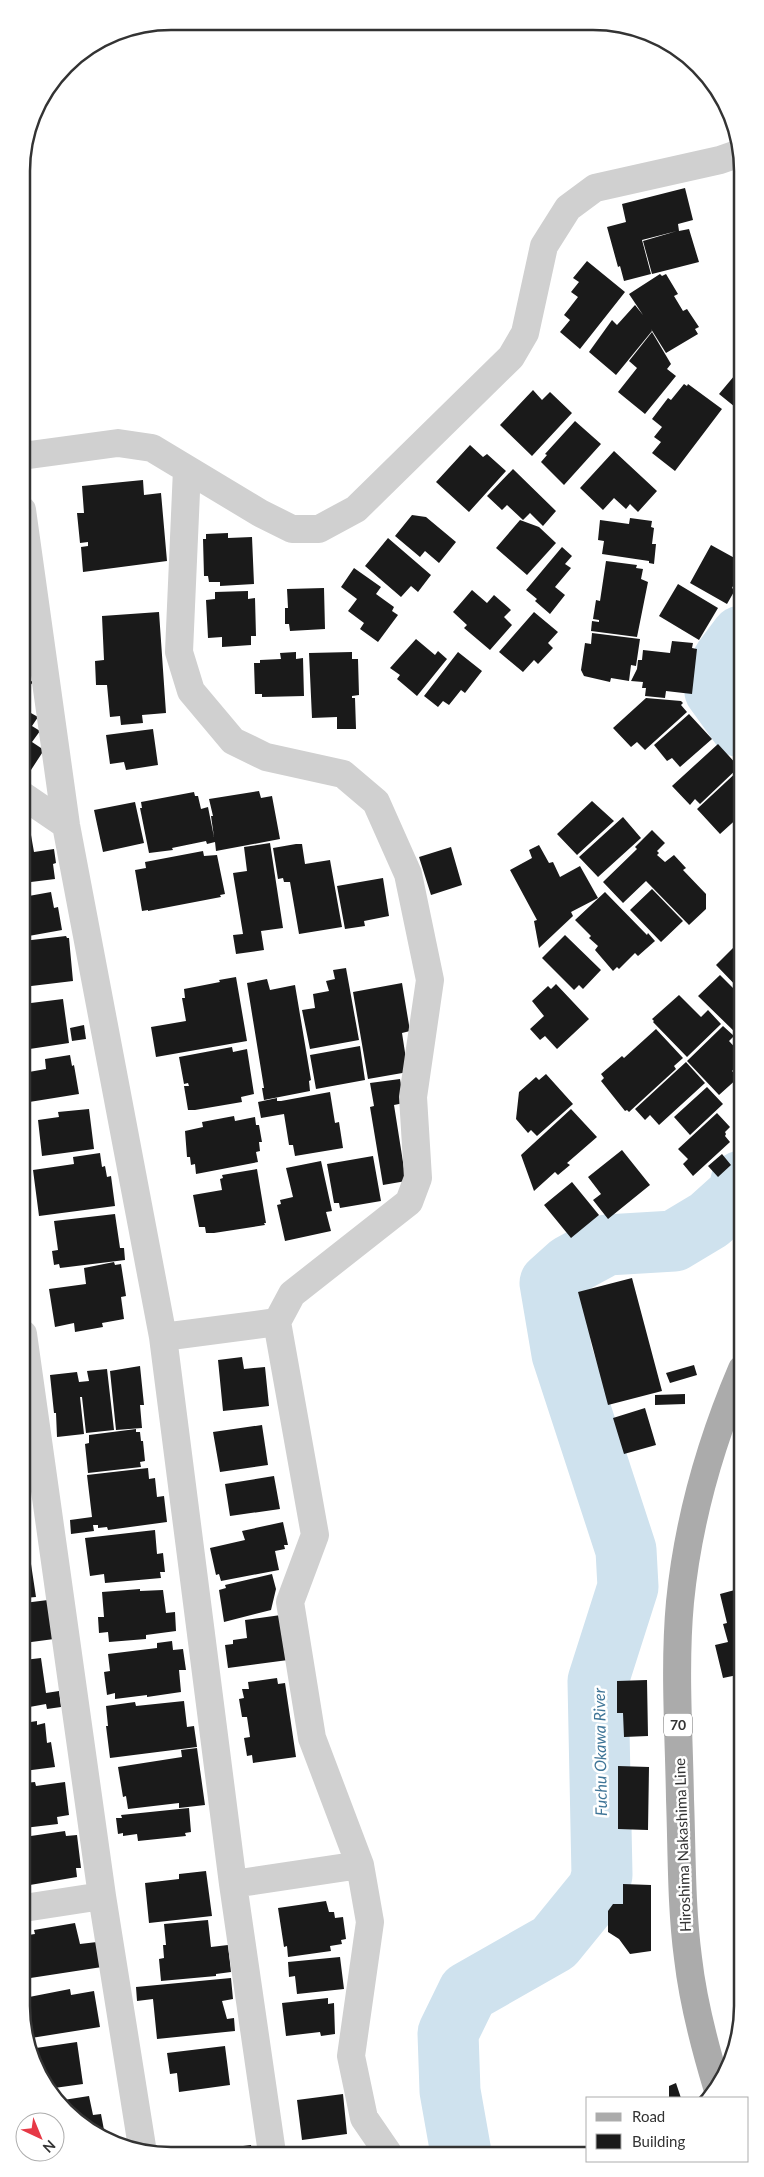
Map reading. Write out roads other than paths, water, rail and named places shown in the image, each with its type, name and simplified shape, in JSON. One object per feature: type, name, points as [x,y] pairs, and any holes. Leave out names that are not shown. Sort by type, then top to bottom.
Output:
[{"type":"main road","name":"Hiroshima Nakashima Line","points":[[714,2078],[700,2031],[687,1956],[677,1653],[686,1552],[696,1503],[709,1454],[734,1390]]},
{"type":"street","points":[[30,455],[118,443],[152,448],[260,513],[292,529],[319,529],[356,509],[511,357],[525,333],[544,246],[568,208],[594,188],[733,155]]},
{"type":"street","points":[[186,469],[180,652],[192,691],[233,742],[266,758],[344,774],[376,802],[408,874],[430,980],[413,1096],[418,1178],[409,1202],[292,1294],[277,1322],[316,1535],[290,1602],[312,1738],[360,1865],[370,1922],[351,2056],[364,2118],[384,2147]]},
{"type":"street","points":[[30,567],[66,825],[163,1337],[233,1884],[271,2147]]},
{"type":"street","points":[[30,800],[66,825]]},
{"type":"street","points":[[163,1337],[277,1322]]},
{"type":"street","points":[[30,1384],[102,1896],[143,2144]]},
{"type":"street","points":[[233,1884],[360,1865]]},
{"type":"street","points":[[30,1907],[102,1896]]},
{"type":"waterway","name":"Fuchu Okawa River","points":[[734,645],[723,660],[715,691],[734,717]]},
{"type":"waterway","name":"Fuchu Okawa River","points":[[460,2147],[450,2091],[448,2033],[468,1992],[554,1943],[598,1889],[602,1875],[598,1681],[628,1587],[626,1550],[562,1354],[550,1283],[570,1265],[607,1245],[674,1241],[709,1220],[734,1198]]}]
